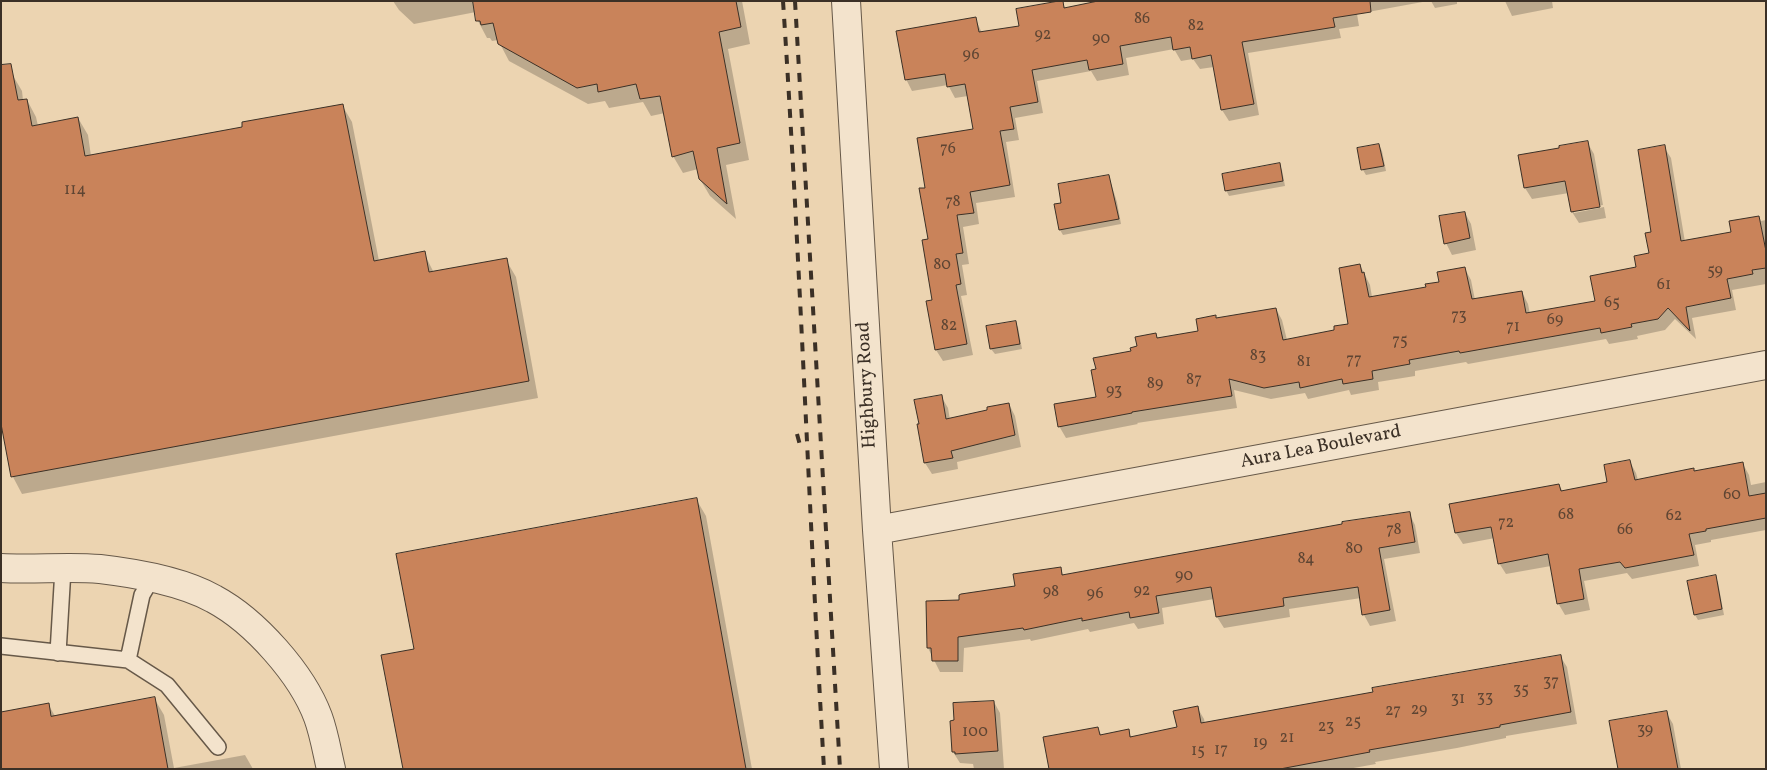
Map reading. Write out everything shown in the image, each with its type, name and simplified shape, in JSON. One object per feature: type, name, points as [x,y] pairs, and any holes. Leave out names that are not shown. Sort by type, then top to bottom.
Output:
[{"type":"street","name":"Highbury Road","points":[[846,1],[877,530],[894,769]]},
{"type":"street","name":"Aura Lea Boulevard","points":[[877,530],[1766,365]]},
{"type":"street","points":[[1,568],[99,569],[152,578],[200,592],[215,599],[256,631],[279,654],[296,675],[319,718],[331,769]]},
{"type":"lane","points":[[58,653],[63,569]]},
{"type":"lane","points":[[128,660],[142,595],[152,578]]},
{"type":"lane","points":[[1,646],[128,660],[167,684],[218,747]]},
{"type":"building","points":[[473,1],[736,1],[741,27],[719,32],[740,143],[717,148],[727,204],[699,179],[693,151],[672,157],[660,96],[640,99],[636,84],[598,92],[597,84],[577,88],[498,44],[493,23],[481,25],[480,21],[476,21]]},
{"type":"building","points":[[1063,1],[1064,8],[1098,1],[1370,1],[1371,12],[1333,18],[1335,27],[1242,42],[1254,104],[1221,110],[1211,55],[1192,59],[1190,47],[1173,50],[1171,37],[1120,46],[1123,64],[1089,70],[1087,60],[1032,70],[1038,102],[1010,107],[1014,129],[1000,131],[1010,185],[970,192],[974,213],[957,215],[963,253],[956,254],[961,284],[956,285],[967,344],[935,350],[926,301],[932,300],[922,240],[928,239],[919,188],[925,188],[917,138],[973,129],[965,84],[947,87],[945,74],[905,80],[896,31],[976,17],[979,32],[1019,26],[1016,9]]},
{"type":"building","points":[[11,64],[18,100],[27,99],[32,126],[78,117],[85,156],[242,127],[242,122],[343,104],[374,261],[425,251],[429,272],[507,258],[529,381],[11,477],[1,424],[1,65]]},
{"type":"building","points":[[1588,141],[1600,207],[1571,212],[1565,181],[1524,188],[1518,155]]},
{"type":"building","points":[[1379,144],[1384,166],[1361,170],[1357,148]]},
{"type":"building","points":[[1665,145],[1681,241],[1731,232],[1729,221],[1759,216],[1766,251],[1766,268],[1752,270],[1753,274],[1727,279],[1731,298],[1686,307],[1690,331],[1668,308],[1658,319],[1631,324],[1632,327],[1601,333],[1600,328],[1460,353],[1459,351],[1409,360],[1410,364],[1372,371],[1373,379],[1343,384],[1342,379],[1300,388],[1299,382],[1264,388],[1229,379],[1232,396],[1132,412],[1058,427],[1054,404],[1096,397],[1091,370],[1096,369],[1093,358],[1131,351],[1130,348],[1137,346],[1135,337],[1156,333],[1157,338],[1198,331],[1196,319],[1216,315],[1216,318],[1276,308],[1283,340],[1334,330],[1334,326],[1348,324],[1339,268],[1360,264],[1362,273],[1364,272],[1369,297],[1426,287],[1425,284],[1439,282],[1437,272],[1465,267],[1472,299],[1522,291],[1526,313],[1595,301],[1590,276],[1636,267],[1634,256],[1649,253],[1645,233],[1651,232],[1638,150]]},
{"type":"building","points":[[1280,163],[1283,181],[1225,191],[1222,174]]},
{"type":"building","points":[[1109,175],[1119,219],[1059,230],[1054,204],[1061,203],[1058,184]]},
{"type":"building","points":[[1465,212],[1470,238],[1444,244],[1439,216]]},
{"type":"building","points":[[1016,321],[1020,344],[990,349],[986,326]]},
{"type":"building","points":[[942,395],[946,419],[987,410],[987,407],[1009,403],[1015,435],[951,451],[953,458],[924,463],[914,400]]},
{"type":"building","points":[[1630,460],[1635,480],[1694,468],[1694,471],[1743,462],[1749,496],[1766,493],[1766,518],[1689,534],[1694,555],[1625,568],[1620,562],[1579,569],[1584,599],[1557,604],[1548,554],[1498,564],[1491,527],[1455,533],[1449,504],[1559,484],[1561,491],[1607,482],[1604,465]]},
{"type":"building","points":[[697,498],[746,769],[403,769],[381,655],[414,649],[396,554]]},
{"type":"building","points":[[1410,512],[1415,542],[1379,548],[1390,610],[1362,615],[1358,587],[1283,598],[1284,606],[1216,617],[1211,587],[1156,596],[1159,613],[1130,618],[1129,612],[1082,621],[1082,618],[1024,630],[1023,628],[958,637],[958,661],[932,661],[931,648],[927,648],[926,601],[959,600],[959,595],[961,594],[1015,586],[1013,574],[1061,567],[1062,575],[1342,524],[1342,522]]},
{"type":"building","points":[[1716,575],[1722,609],[1694,615],[1687,581]]},
{"type":"building","points":[[1561,655],[1571,712],[1500,725],[1500,727],[1369,750],[1370,752],[1280,769],[1049,769],[1043,737],[1098,727],[1100,735],[1129,729],[1130,737],[1177,727],[1173,711],[1198,706],[1201,723],[1373,692],[1372,688]]},
{"type":"building","points":[[155,697],[168,769],[1,769],[1,712],[49,703],[51,716]]},
{"type":"building","points":[[994,701],[998,751],[955,754],[955,752],[952,752],[950,721],[954,720],[953,703]]},
{"type":"building","points":[[1667,711],[1678,769],[1618,769],[1609,721]]},
{"type":"railway","points":[[783,1],[824,769]]},
{"type":"railway","points":[[795,1],[840,769]]},
{"type":"railway","points":[[797,434],[800,445]]}]
